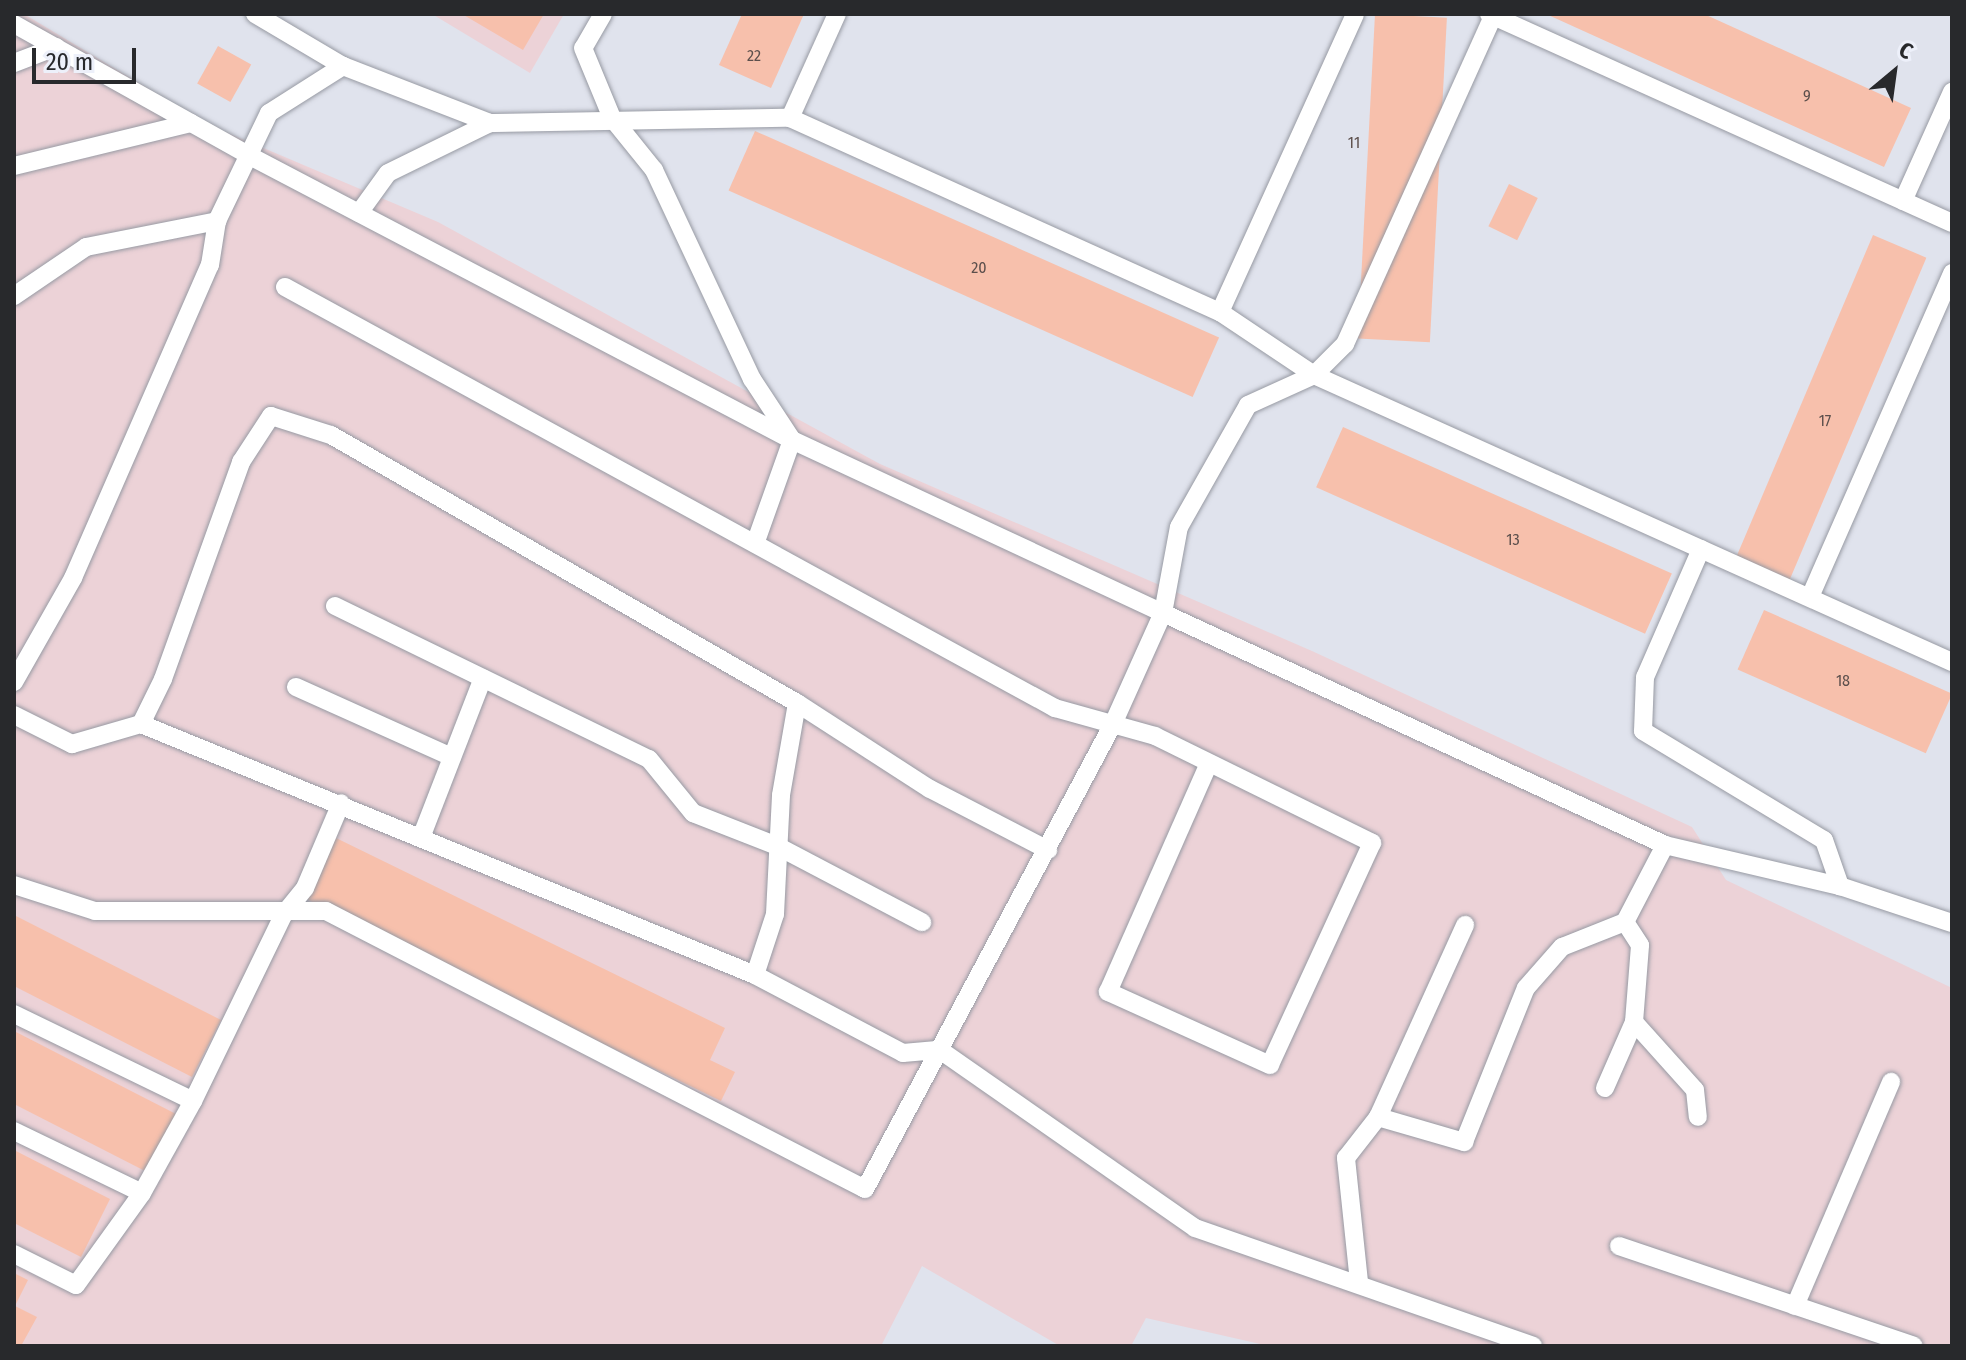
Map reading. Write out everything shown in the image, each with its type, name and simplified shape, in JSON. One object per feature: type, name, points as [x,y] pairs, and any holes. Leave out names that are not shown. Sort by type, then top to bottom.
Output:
[{"type":"lane","points":[[255,14],[343,66],[490,123],[612,118],[790,118],[1220,312],[1314,375],[1952,662]]},
{"type":"lane","points":[[603,14],[583,48],[612,118],[654,170],[752,379],[792,440]]},
{"type":"lane","points":[[790,118],[837,14]]},
{"type":"lane","points":[[1220,312],[1355,14]]},
{"type":"lane","points":[[14,885],[95,911],[284,914],[326,911],[865,1189],[1113,724],[1163,613],[1179,527],[1248,405],[1314,375],[1345,344],[1491,15],[1952,223]]},
{"type":"lane","points":[[14,24],[248,155],[792,440],[1163,613],[1665,845],[1840,886],[1952,923]]},
{"type":"lane","points":[[14,63],[56,47]]},
{"type":"lane","points":[[14,682],[73,578],[204,280],[217,221],[269,113],[343,66]]},
{"type":"lane","points":[[1903,201],[1952,92]]},
{"type":"lane","points":[[14,166],[191,123]]},
{"type":"lane","points":[[359,213],[388,173],[490,123]]},
{"type":"lane","points":[[14,296],[86,247],[217,221]]},
{"type":"lane","points":[[1810,597],[1952,273]]},
{"type":"lane","points":[[285,287],[1055,708],[1155,736],[1372,843],[1270,1065],[1108,992],[1209,763]]},
{"type":"lane","points":[[141,724],[163,679],[241,462],[271,416],[331,435],[797,703],[930,789],[1048,850]]},
{"type":"lane","points":[[755,544],[792,440]]},
{"type":"lane","points":[[1701,549],[1645,677],[1643,731],[1824,840],[1840,886]]},
{"type":"lane","points":[[335,606],[649,759],[693,813],[777,846],[922,922]]},
{"type":"lane","points":[[422,835],[483,678]]},
{"type":"lane","points":[[296,687],[452,757]]},
{"type":"lane","points":[[755,975],[775,914],[777,846],[797,703]]},
{"type":"lane","points":[[14,715],[72,744],[141,724],[422,835],[755,975],[903,1053],[940,1050],[1195,1228],[1359,1282],[1533,1346]]},
{"type":"lane","points":[[14,1254],[76,1285],[142,1193],[193,1101],[284,914],[305,888],[341,803]]},
{"type":"lane","points":[[1378,1117],[1464,1142],[1526,988],[1562,947],[1625,922],[1665,845]]},
{"type":"lane","points":[[1605,1088],[1634,1022],[1640,945],[1625,922]]},
{"type":"lane","points":[[1359,1282],[1346,1158],[1378,1117],[1465,925]]},
{"type":"lane","points":[[14,1014],[193,1101]]},
{"type":"lane","points":[[1634,1022],[1695,1090],[1698,1117]]},
{"type":"lane","points":[[1795,1306],[1891,1082]]},
{"type":"lane","points":[[14,1131],[142,1193]]},
{"type":"lane","points":[[1619,1246],[1914,1346]]},
{"type":"shaded area","points":[[14,14],[24,14],[209,125],[438,222],[880,464],[1312,651],[1692,827],[1726,880],[1952,988],[1952,1346],[1269,1346],[1146,1318],[1131,1346],[1060,1346],[922,1266],[881,1346],[14,1346]]},
{"type":"shaded area","points":[[432,14],[564,14],[530,73]]},
{"type":"building","points":[[462,14],[544,14],[523,50]]},
{"type":"building","points":[[742,14],[804,14],[771,88],[719,65]]},
{"type":"building","points":[[1375,14],[1447,18],[1430,342],[1358,339]]},
{"type":"building","points":[[1546,14],[1704,14],[1911,108],[1884,167]]},
{"type":"building","points":[[218,46],[251,64],[230,102],[197,84]]},
{"type":"building","points":[[755,131],[1219,338],[1193,397],[729,190]]},
{"type":"building","points":[[1509,184],[1538,198],[1517,240],[1488,226]]},
{"type":"building","points":[[1873,235],[1926,258],[1789,581],[1736,558]]},
{"type":"building","points":[[1343,427],[1672,573],[1645,634],[1316,487]]},
{"type":"building","points":[[1764,610],[1952,694],[1926,753],[1738,669]]},
{"type":"building","points":[[334,837],[725,1028],[710,1060],[735,1072],[721,1101],[304,898]]},
{"type":"building","points":[[14,915],[221,1020],[192,1077],[14,986]]},
{"type":"building","points":[[14,1031],[176,1114],[147,1172],[14,1104]]},
{"type":"building","points":[[14,1150],[110,1199],[81,1257],[14,1223]]},
{"type":"building","points":[[14,1273],[28,1280],[15,1306],[37,1317],[21,1346],[14,1346]]}]
